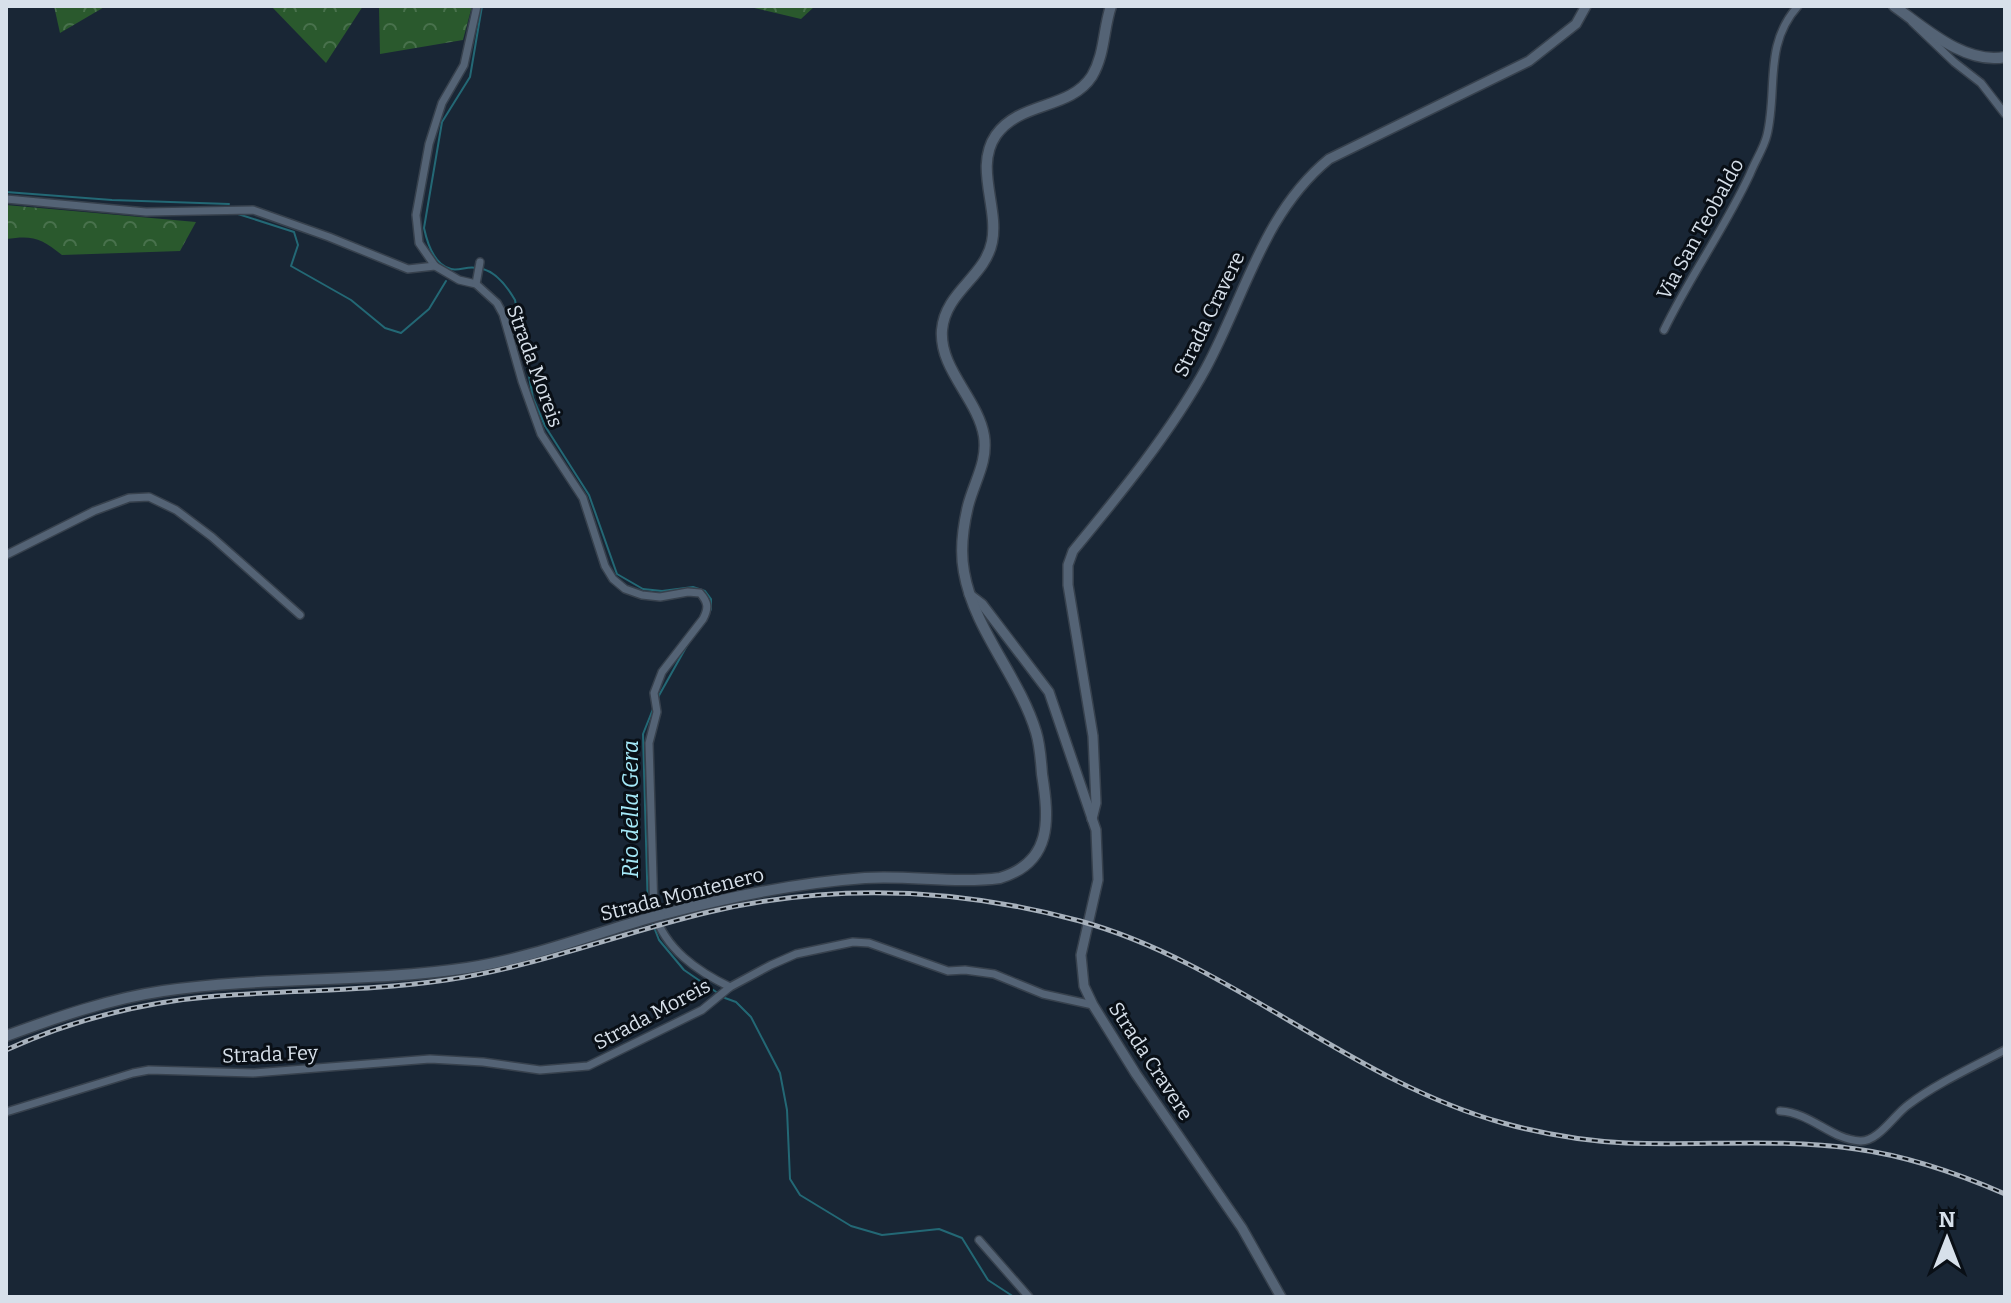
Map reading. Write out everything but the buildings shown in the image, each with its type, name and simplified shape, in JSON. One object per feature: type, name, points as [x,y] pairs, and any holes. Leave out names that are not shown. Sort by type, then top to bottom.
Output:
[{"type":"main road","name":"Strada Montenero","points":[[6,1036],[88,1007],[135,996],[206,986],[415,975],[470,968],[516,958],[660,915],[778,888],[869,878],[986,880],[1013,874],[1030,864],[1039,851],[1048,814],[1037,733],[969,594],[963,569],[963,533],[968,504],[983,463],[984,437],[945,351],[943,320],[955,295],[980,266],[991,245],[993,215],[987,165],[989,148],[1007,123],[1020,114],[1063,99],[1090,79],[1101,59],[1111,6]]},
{"type":"main road","points":[[1894,6],[1970,54],[1984,58],[2005,57]]},
{"type":"street","points":[[477,6],[464,65],[442,103],[429,144],[426,174],[416,215],[419,243],[435,266],[459,280],[476,284],[480,262]]},
{"type":"street","name":"Strada Cravere","points":[[1092,819],[1096,803],[1093,736],[1068,585],[1068,565],[1073,551],[1150,453],[1206,368],[1275,220],[1308,177],[1329,159],[1529,61],[1576,24],[1586,6]]},
{"type":"street","name":"Via San Teobaldo","points":[[1664,330],[1687,283],[1736,202],[1767,136],[1772,62],[1787,23],[1798,6]]},
{"type":"street","points":[[1906,14],[1920,32],[1981,83],[2005,114]]},
{"type":"street","points":[[6,199],[146,212],[253,210],[408,269],[435,266]]},
{"type":"street","name":"Strada Moreis","points":[[476,284],[497,303],[503,314],[524,390],[541,434],[583,498],[605,566],[613,579],[625,589],[642,595],[660,597],[700,593],[707,601],[703,619],[662,672],[656,701],[649,743],[654,912],[663,934],[677,951],[724,993]]},
{"type":"street","points":[[6,555],[94,511],[129,498],[149,497],[176,510],[212,537],[300,615]]},
{"type":"street","name":"Strada Cravere","points":[[969,594],[982,604],[1049,692],[1092,819],[1098,841],[1098,880],[1081,955],[1084,986],[1136,1074],[1242,1228],[1281,1297]]},
{"type":"street","name":"Strada Moreis","points":[[540,1070],[588,1066],[659,1032],[796,954],[853,942],[869,943],[948,971],[994,974],[1043,994],[1093,1005]]},
{"type":"street","points":[[1780,1111],[1809,1117],[1846,1139],[1865,1141],[1910,1103],[2005,1050]]},
{"type":"street","name":"Strada Fey","points":[[6,1112],[149,1070],[253,1073],[430,1059],[540,1070]]},
{"type":"street","points":[[979,1240],[1029,1297]]},
{"type":"green space","points":[[54,6],[106,6],[60,33]]},
{"type":"green space","points":[[271,6],[363,6],[326,63]]},
{"type":"green space","points":[[379,6],[472,6],[463,40],[380,54]]},
{"type":"green space","points":[[746,6],[815,6],[801,19]]},
{"type":"green space","points":[[6,205],[196,222],[180,251],[62,255],[36,239],[6,239]]},
{"type":"waterway","name":"Rio della Gera","points":[[476,268],[445,267],[429,246],[424,228],[442,122],[470,77],[482,6]]},
{"type":"waterway","points":[[6,192],[229,204]]},
{"type":"waterway","points":[[238,214],[294,232],[298,245],[291,266],[351,300],[385,328],[401,333],[429,309],[446,281]]},
{"type":"waterway","name":"Rio della Gera","points":[[483,269],[498,277],[515,300],[533,398],[545,426],[589,495],[617,574],[643,589],[662,591],[693,587],[705,591],[711,599],[711,609],[703,625]]},
{"type":"waterway","name":"Rio della Gera","points":[[657,699],[689,642]]},
{"type":"waterway","name":"Rio della Gera","points":[[648,912],[643,734],[653,709]]},
{"type":"waterway","name":"Rio della Gera","points":[[652,922],[659,940],[684,970],[736,1002],[751,1017],[780,1073],[787,1110],[790,1179],[800,1195],[851,1226],[882,1235],[939,1229],[962,1238],[988,1280],[1014,1297]]},
{"type":"railway","points":[[6,1050],[83,1021],[162,1003],[217,996],[389,986],[479,974],[676,920],[755,903],[848,893],[941,896],[1034,910],[1080,921],[1136,940],[1241,992],[1394,1080],[1447,1104],[1503,1123],[1611,1142],[1799,1144],[1856,1149],[1932,1166],[2005,1194]]}]
